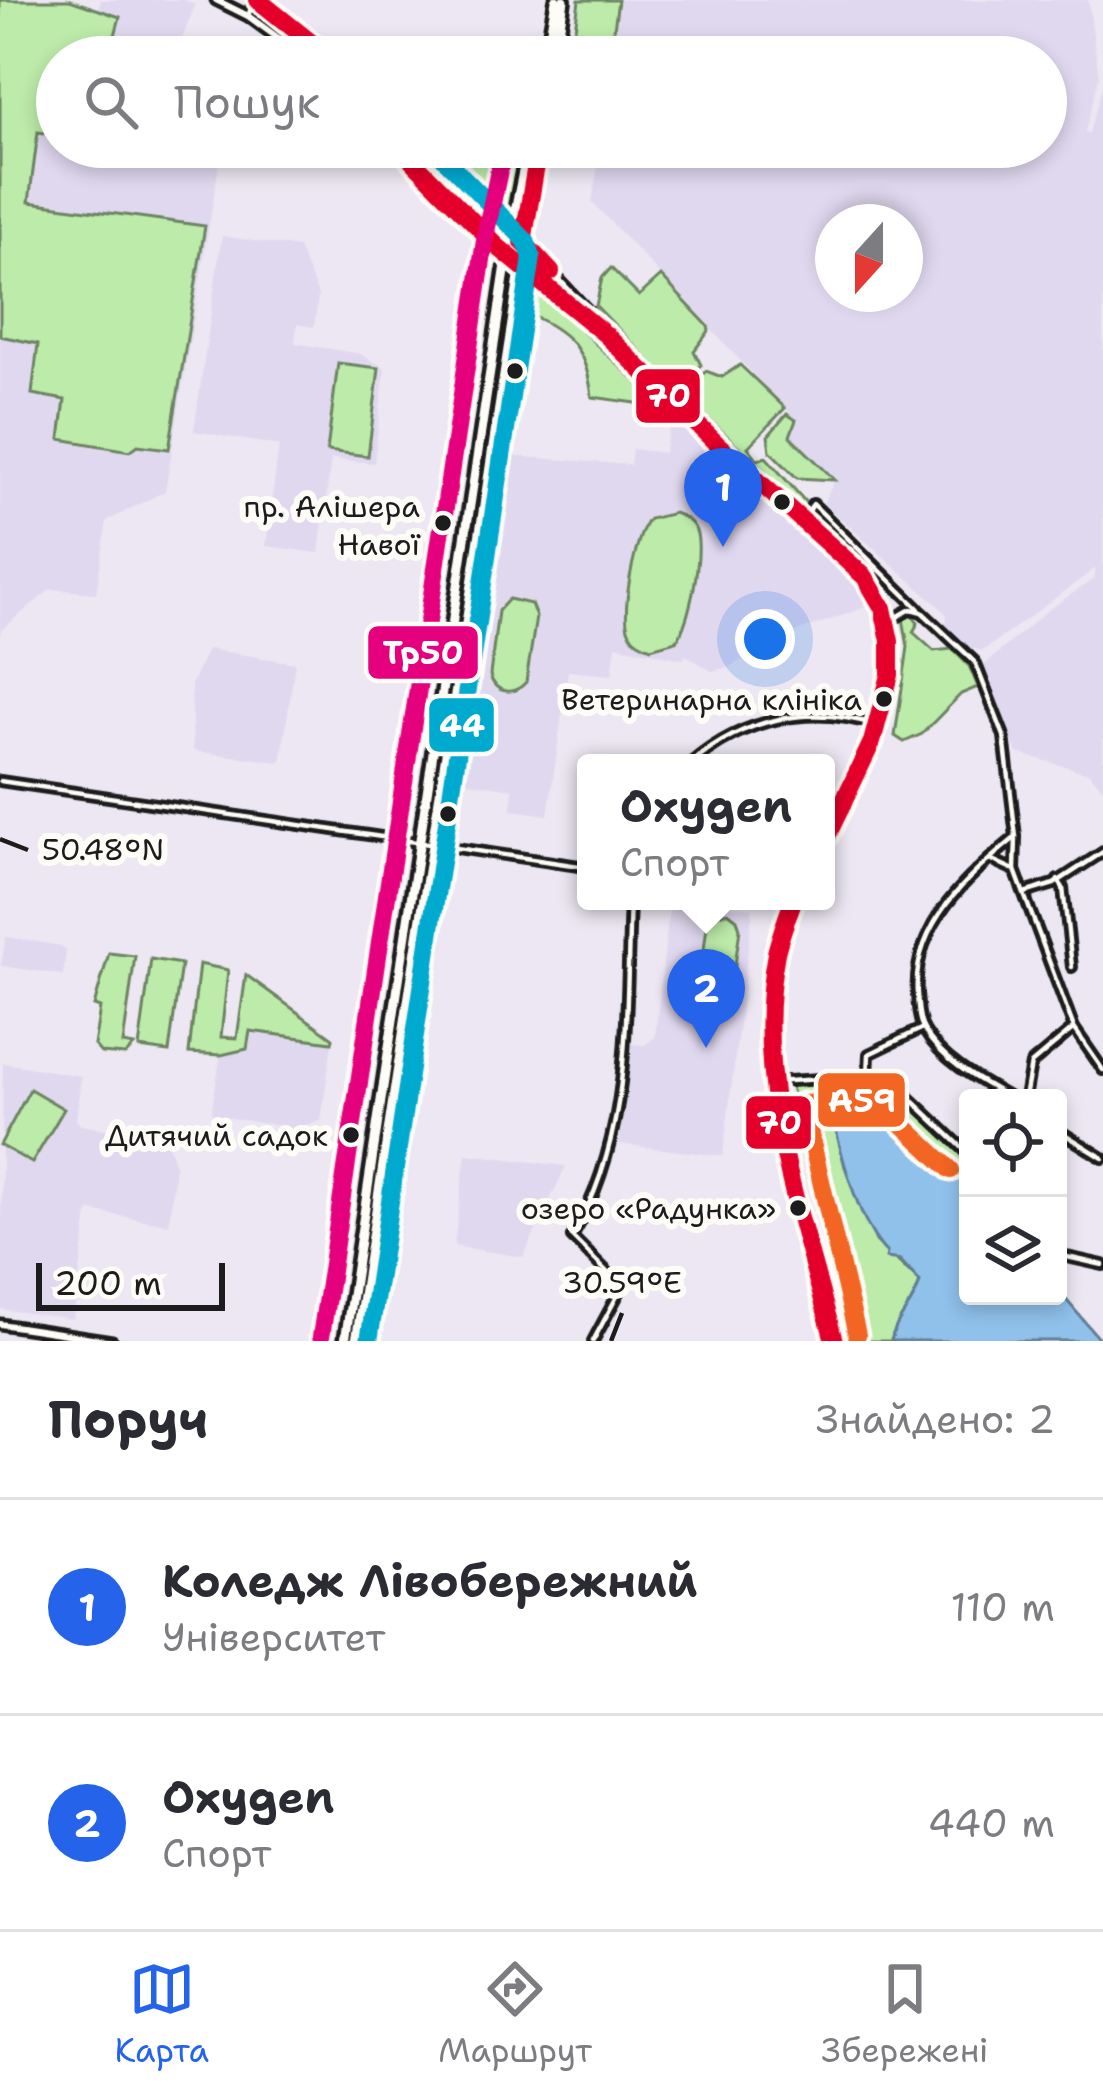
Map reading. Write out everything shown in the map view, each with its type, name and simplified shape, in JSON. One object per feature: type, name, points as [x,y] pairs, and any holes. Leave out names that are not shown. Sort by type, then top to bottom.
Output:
[{"type":"main road","points":[[549,36],[560,0]]},
{"type":"main road","points":[[557,36],[560,0]]},
{"type":"main road","points":[[356,1341],[511,231],[524,168]]},
{"type":"main road","points":[[345,1341],[535,168]]},
{"type":"street","points":[[216,0],[276,36]]},
{"type":"street","points":[[248,16],[256,0],[303,36]]},
{"type":"street","points":[[420,168],[508,256],[606,334]]},
{"type":"street","points":[[446,168],[709,436],[866,577],[882,599],[893,650],[879,726],[835,820]]},
{"type":"street","points":[[804,521],[813,504],[975,662],[1004,736],[1016,837],[1015,870],[1074,1028],[1103,1070]]},
{"type":"street","points":[[890,621],[911,609],[922,612]]},
{"type":"street","points":[[704,754],[770,718],[814,714],[879,726]]},
{"type":"street","points":[[0,781],[577,866]]},
{"type":"street","points":[[995,1089],[971,1075],[923,1028],[916,977],[926,936],[970,873],[1016,837]]},
{"type":"street","points":[[1023,893],[1058,880],[1103,852]]},
{"type":"street","points":[[990,859],[1015,870]]},
{"type":"street","points":[[1058,880],[1063,888],[1072,967]]},
{"type":"street","points":[[593,1341],[622,1287],[572,1237],[589,1209],[619,1111],[630,910]]},
{"type":"street","points":[[791,910],[773,981],[773,1082],[834,1341]]},
{"type":"street","points":[[868,1076],[869,1054],[923,1028]]},
{"type":"street","points":[[1027,1089],[1031,1064],[1074,1028]]},
{"type":"street","points":[[773,1082],[868,1076],[899,1085],[959,1144]]},
{"type":"street","points":[[1067,1135],[1103,1157]]},
{"type":"street","points":[[1067,1257],[1103,1265]]},
{"type":"street","points":[[0,1324],[112,1341]]},
{"type":"shaded area","points":[[101,0],[184,0],[195,5],[183,36],[89,36]]},
{"type":"shaded area","points":[[618,0],[1088,0],[1099,76],[1085,132],[1089,133],[1103,84],[1103,788],[1089,773],[1017,753],[982,667],[1044,613],[1094,579],[1096,568],[983,651],[967,647],[946,626],[947,615],[940,607],[823,503],[835,480],[789,436],[796,420],[592,202],[598,168],[1067,168],[1067,36],[613,36]]},
{"type":"shaded area","points":[[36,72],[36,168],[219,168],[165,491],[107,521],[96,593],[51,589],[1,630],[0,637],[0,86]]},
{"type":"shaded area","points":[[222,236],[298,248],[318,295],[314,327],[297,324],[295,343],[360,354],[385,368],[374,463],[331,459],[319,553],[266,546],[279,446],[194,431]]},
{"type":"shaded area","points":[[679,421],[857,583],[871,605],[712,671],[686,655],[683,659],[616,645],[612,675],[568,671],[548,815],[512,810],[513,789],[462,781],[510,456],[630,465],[632,449],[664,453],[669,429]]},
{"type":"shaded area","points":[[207,649],[295,663],[281,762],[193,751],[191,685]]},
{"type":"shaded area","points":[[669,910],[753,910],[723,1156],[619,1144],[630,1044],[645,1045],[655,1037]]},
{"type":"shaded area","points":[[6,937],[61,946],[66,951],[63,975],[1,966]]},
{"type":"shaded area","points":[[250,1031],[332,1042],[321,1121],[294,1128],[211,1115],[221,1053]]},
{"type":"shaded area","points":[[3,1063],[81,1076],[76,1120],[80,1125],[166,1139],[175,1165],[169,1224],[90,1211],[73,1319],[0,1309]]},
{"type":"shaded area","points":[[466,1154],[566,1166],[523,1257],[454,1246]]},
{"type":"green space","points":[[0,0],[70,0],[120,17],[115,36],[36,36],[36,148],[29,202],[205,226],[169,449],[138,445],[130,451],[60,439],[65,400],[32,394],[38,344],[0,336]]},
{"type":"green space","points":[[579,0],[618,0],[613,36],[574,36]]},
{"type":"green space","points":[[452,168],[519,168],[507,222]]},
{"type":"green space","points":[[611,268],[639,296],[661,276],[708,326],[694,351],[701,365],[676,388],[596,306],[602,278]]},
{"type":"green space","points":[[537,289],[660,404],[653,416],[636,403],[592,397],[576,348],[533,316],[529,350],[525,351]]},
{"type":"green space","points":[[338,363],[379,368],[368,456],[327,451]]},
{"type":"green space","points":[[740,365],[785,408],[748,447],[758,460],[766,457],[809,506],[804,507],[683,395],[706,371],[722,377]]},
{"type":"green space","points":[[787,414],[796,420],[790,436],[835,480],[797,478],[770,451],[768,436]]},
{"type":"green space","points":[[674,513],[696,531],[694,588],[676,641],[651,648],[629,631],[626,608],[631,574],[649,519]]},
{"type":"green space","points":[[509,599],[531,604],[536,617],[526,682],[511,691],[496,686],[490,675],[498,611]]},
{"type":"green space","points":[[912,615],[918,623],[913,632],[934,651],[952,649],[969,666],[978,687],[961,694],[922,734],[904,742],[895,736],[908,647],[903,618]]},
{"type":"green space","points":[[728,912],[740,929],[730,1001],[723,1009],[710,1010],[698,995],[707,926],[712,915]]},
{"type":"green space","points":[[109,953],[135,956],[123,1044],[134,1046],[125,1055],[101,1053],[94,1045],[100,1008],[94,1006]]},
{"type":"green space","points":[[151,959],[181,964],[169,1052],[139,1048]]},
{"type":"green space","points":[[199,964],[228,970],[221,1037],[237,1038],[246,975],[333,1038],[332,1042],[250,1031],[247,1049],[221,1055],[189,1053]]},
{"type":"green space","points":[[874,1082],[897,1090],[959,1152],[959,1174],[898,1099],[850,1096],[835,1124],[845,1167],[876,1241],[920,1282],[891,1341],[852,1341],[791,1086]]},
{"type":"green space","points":[[30,1089],[64,1109],[32,1163],[0,1145]]},
{"type":"water","points":[[874,1088],[898,1099],[959,1174],[959,1305],[1067,1305],[1067,1301],[1101,1341],[891,1341],[920,1282],[900,1260],[886,1258],[861,1211],[835,1124],[850,1096]]},
{"type":"transit line","name":"70","points":[[258,0],[303,36]]},
{"type":"transit line","name":"70","points":[[420,168],[498,247],[606,335],[717,444],[865,577],[883,608],[890,675],[872,742],[835,819]]},
{"type":"transit line","name":"44","points":[[369,1341],[532,257],[526,241],[454,168]]},
{"type":"transit line","name":"Тр50","points":[[321,1337],[500,168]]},
{"type":"transit line","name":"70","points":[[535,168],[523,242],[551,272]]},
{"type":"transit line","name":"70","points":[[790,910],[776,953],[770,1051],[784,1149],[834,1341]]},
{"type":"transit line","name":"А59","points":[[857,1335],[803,1104],[880,1103],[951,1170]]},
{"type":"place","name":"пр. Алішера Навої","points":[[443,523]]},
{"type":"place","name":"Коледж Лівобережний","points":[[723,547]]},
{"type":"place","name":"Ветеринарна клініка","points":[[884,699]]},
{"type":"place","name":"Oxygen","points":[[706,1048]]},
{"type":"place","name":"Дитячий садок","points":[[351,1135]]},
{"type":"place","name":"озеро «Радунка»","points":[[798,1208]]}]
